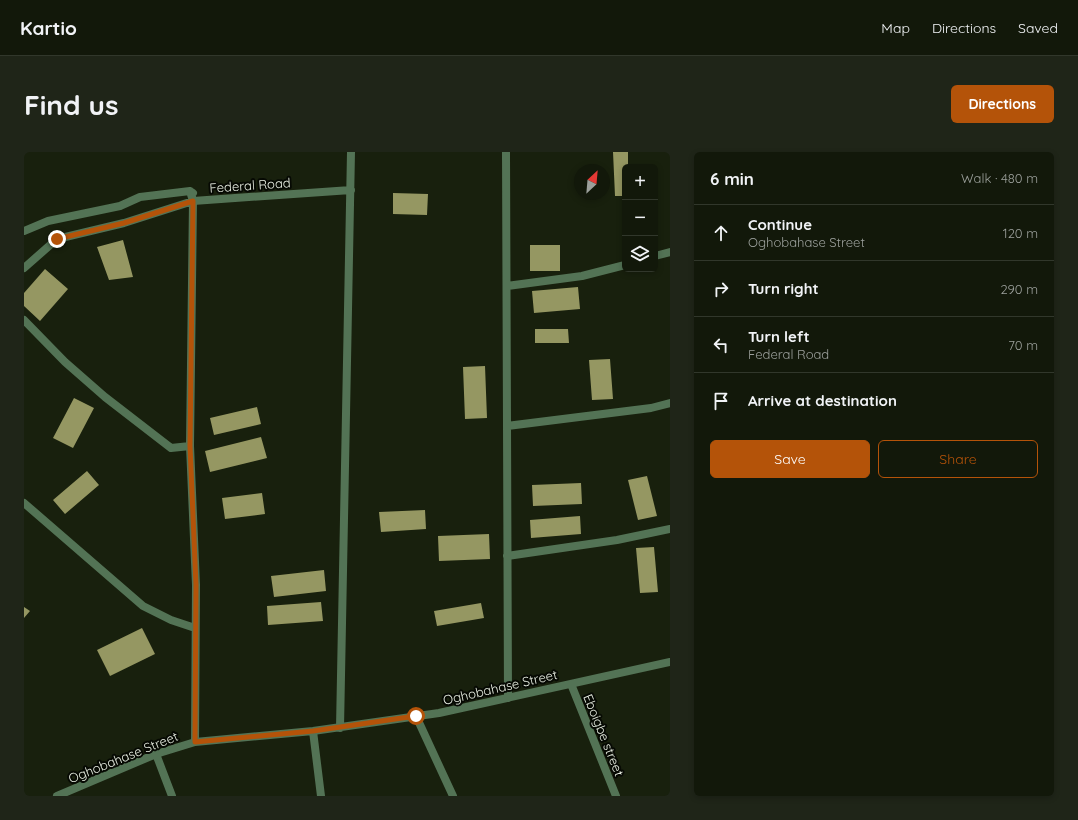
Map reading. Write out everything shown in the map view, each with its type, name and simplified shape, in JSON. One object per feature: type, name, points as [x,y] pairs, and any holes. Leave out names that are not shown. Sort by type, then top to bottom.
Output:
[{"type":"street","points":[[340,728],[351,190],[350,152]]},
{"type":"street","points":[[506,152],[508,698]]},
{"type":"street","name":"Federal Road","points":[[24,268],[57,239],[124,223],[193,201],[351,190]]},
{"type":"street","points":[[190,191],[193,201],[190,446],[196,585],[195,742]]},
{"type":"street","points":[[24,231],[48,222],[120,206],[140,197],[190,191],[206,200]]},
{"type":"street","points":[[658,255],[670,252]]},
{"type":"street","points":[[507,286],[582,276],[622,266]]},
{"type":"street","points":[[24,320],[65,362],[144,429],[171,448],[190,446]]},
{"type":"street","points":[[507,426],[650,408],[670,403]]},
{"type":"street","points":[[24,503],[143,606],[171,620],[196,628]]},
{"type":"street","points":[[507,556],[617,540],[670,529]]},
{"type":"street","name":"Oghobahase Street","points":[[57,796],[156,754],[195,742],[340,728],[439,713],[670,662]]},
{"type":"street","name":"Eboigbe street","points":[[571,684],[616,796]]},
{"type":"street","points":[[416,716],[453,796]]},
{"type":"street","points":[[313,731],[321,796]]},
{"type":"street","points":[[156,754],[172,796]]},
{"type":"building","points":[[613,152],[628,152],[628,164],[622,164],[622,196],[615,196]]},
{"type":"building","points":[[393,193],[428,194],[427,215],[393,214]]},
{"type":"building","points":[[123,240],[133,277],[109,280],[97,247]]},
{"type":"building","points":[[530,245],[560,245],[560,271],[530,271]]},
{"type":"building","points":[[45,269],[68,289],[40,321],[24,306],[24,293]]},
{"type":"building","points":[[578,287],[580,309],[534,313],[532,291]]},
{"type":"building","points":[[535,329],[568,329],[569,343],[535,343]]},
{"type":"building","points":[[610,359],[613,399],[592,400],[589,360]]},
{"type":"building","points":[[485,366],[487,418],[465,419],[463,367]]},
{"type":"building","points":[[74,398],[94,408],[73,448],[53,438]]},
{"type":"building","points":[[257,407],[261,424],[214,435],[210,418]]},
{"type":"building","points":[[261,437],[267,458],[210,472],[205,451]]},
{"type":"building","points":[[87,471],[99,485],[65,514],[53,500]]},
{"type":"building","points":[[647,476],[657,516],[638,520],[628,480]]},
{"type":"building","points":[[581,483],[582,504],[533,506],[532,485]]},
{"type":"building","points":[[262,493],[265,514],[225,519],[222,498]]},
{"type":"building","points":[[425,510],[426,529],[381,532],[379,512]]},
{"type":"building","points":[[580,516],[581,534],[531,538],[530,520]]},
{"type":"building","points":[[489,534],[490,559],[439,561],[438,536]]},
{"type":"building","points":[[654,547],[658,592],[640,593],[636,548]]},
{"type":"building","points":[[324,570],[326,591],[274,597],[271,576]]},
{"type":"building","points":[[321,602],[323,621],[268,625],[267,606]]},
{"type":"building","points":[[481,603],[484,618],[437,626],[434,611]]},
{"type":"building","points":[[24,607],[30,611],[24,618]]},
{"type":"building","points":[[142,628],[155,654],[110,676],[97,650]]},
{"type":"route","points":[[57,239],[124,223],[193,201],[190,446],[196,585],[195,742],[340,728],[416,716]]}]
